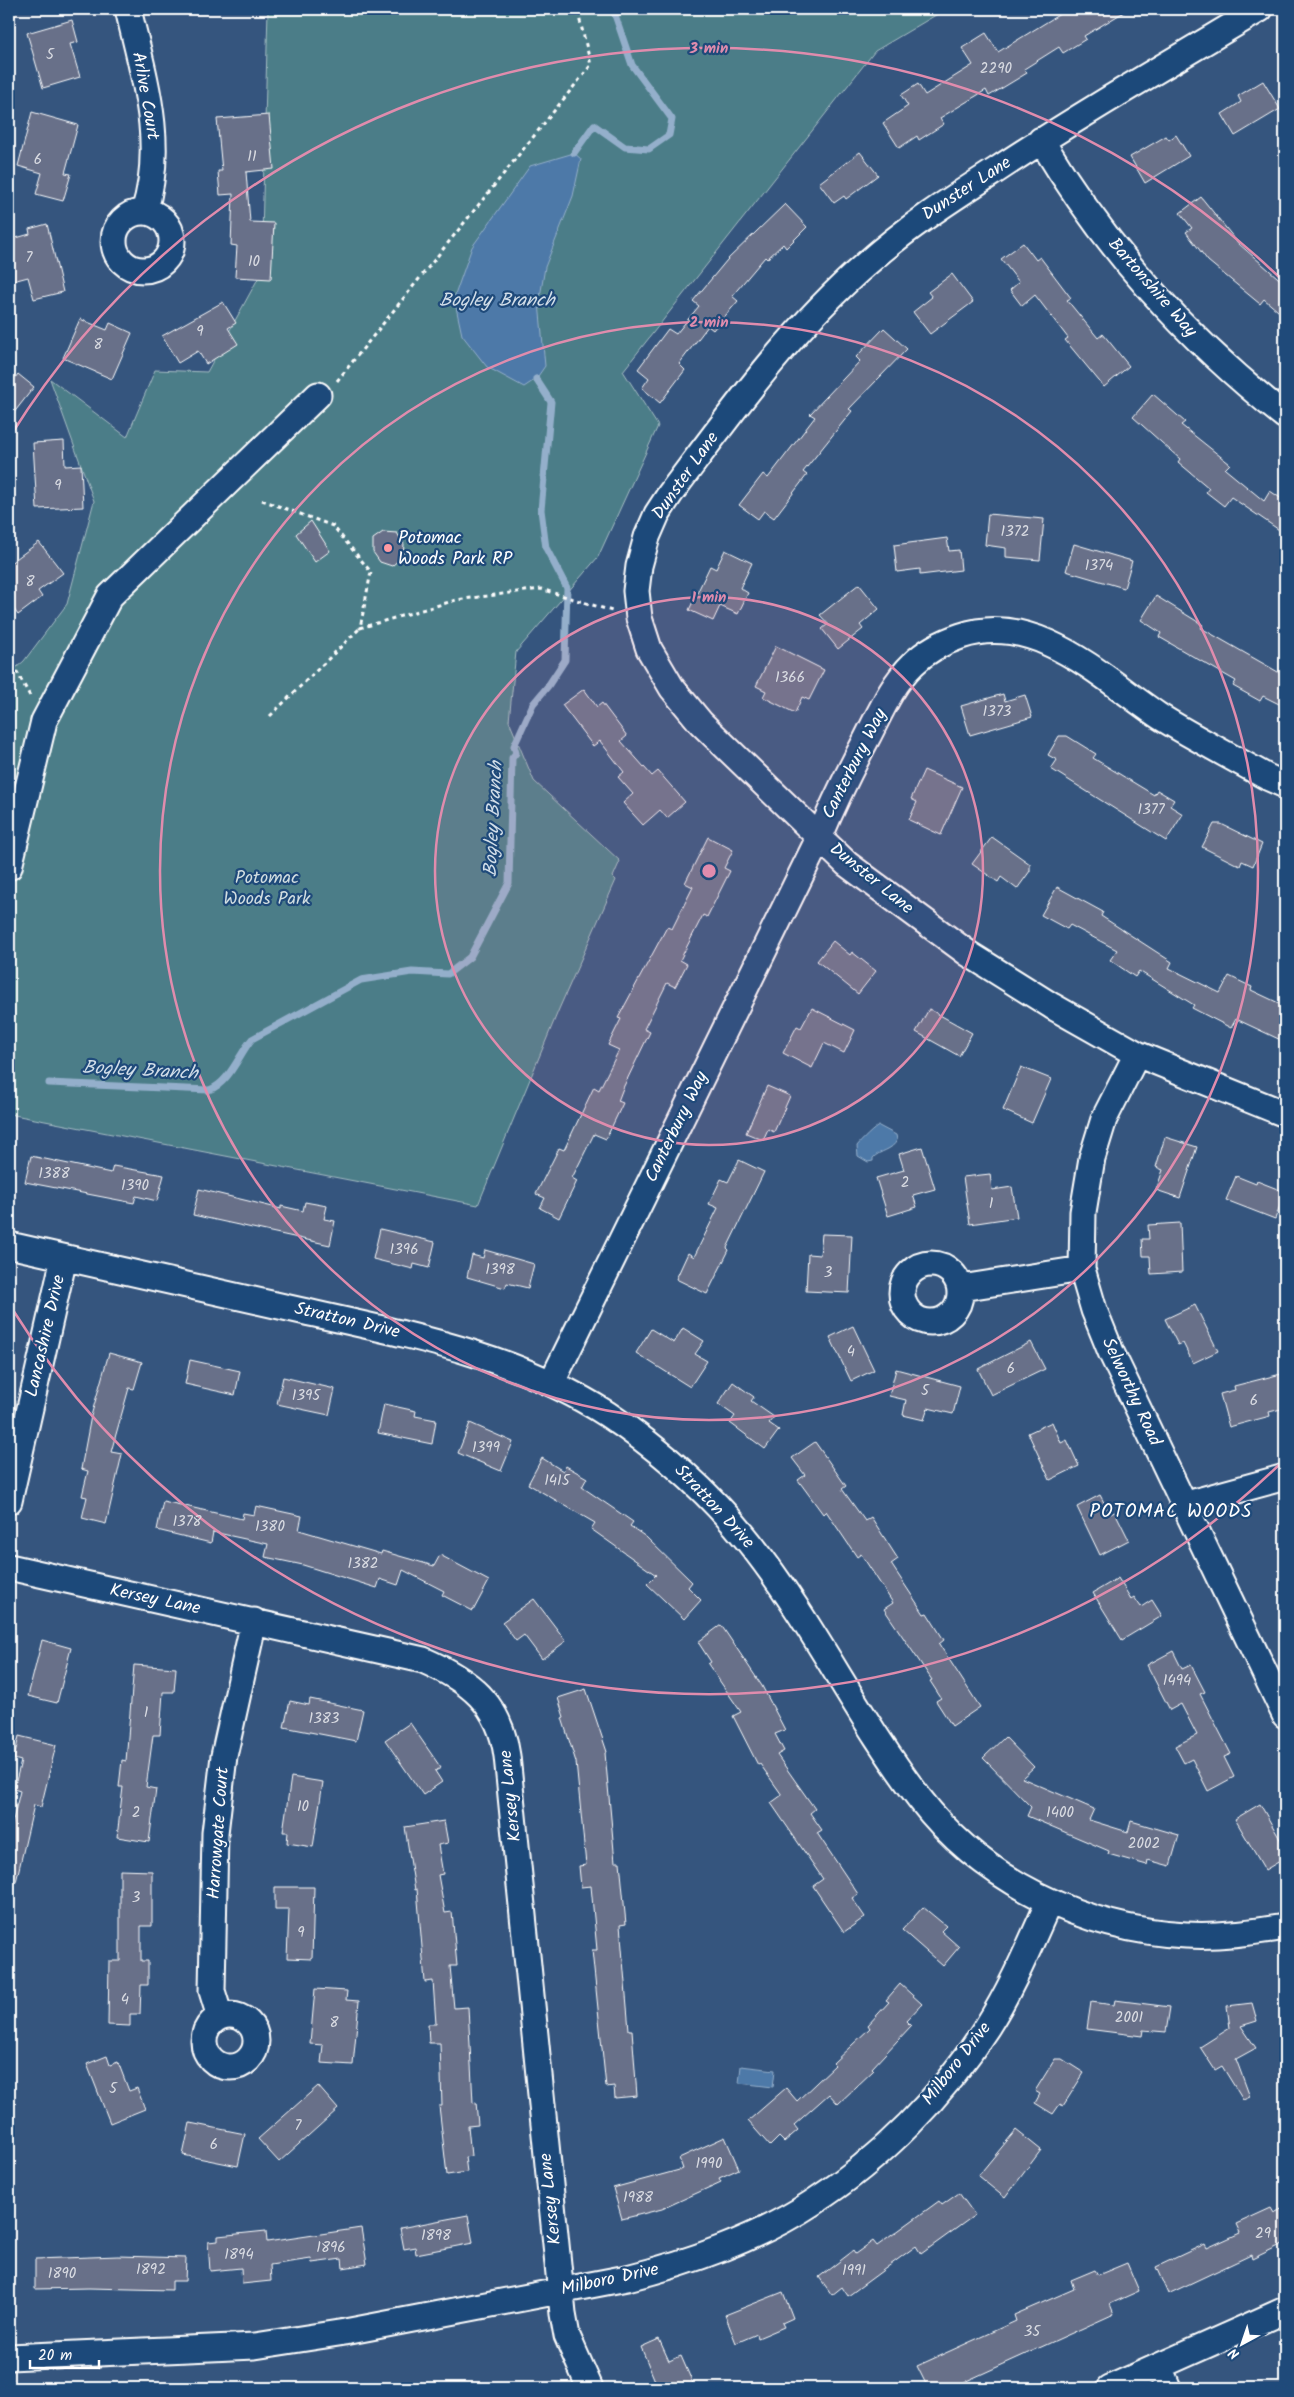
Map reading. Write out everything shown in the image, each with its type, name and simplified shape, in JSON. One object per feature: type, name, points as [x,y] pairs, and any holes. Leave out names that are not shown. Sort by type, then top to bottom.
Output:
[{"type":"street","name":"Arlive Court","points":[[128,9],[150,106],[155,146],[152,182],[144,212]]},
{"type":"street","name":"Dunster Lane","points":[[1260,9],[1041,140],[915,223],[866,263],[824,302],[784,346],[740,400],[670,494],[657,514],[647,537],[639,566],[636,591],[639,618],[649,649],[672,688],[701,723],[847,864],[969,954],[1052,1006],[1137,1054],[1285,1114]]},
{"type":"street","name":"Bartonshire Way","points":[[1041,140],[1060,173],[1094,221],[1167,310],[1214,357],[1285,416]]},
{"type":"street","points":[[9,867],[44,721],[110,596],[325,391]]},
{"type":"street","name":"Canterbury Way","points":[[552,1382],[820,836],[836,799],[899,679],[913,664],[937,646],[970,633],[996,630],[1020,632],[1048,642],[1072,655],[1161,717],[1268,778],[1285,785]]},
{"type":"street","name":"Selworthy Road","points":[[1137,1054],[1104,1119],[1092,1158],[1083,1212],[1082,1269],[1094,1310],[1111,1352],[1183,1506],[1285,1715]]},
{"type":"street","name":"Stratton Drive","points":[[9,1245],[439,1342],[511,1365],[552,1382],[604,1412],[638,1436],[698,1486],[721,1509],[778,1581],[885,1749],[922,1801],[951,1834],[986,1862],[1017,1884],[1049,1902],[1107,1922],[1156,1932],[1214,1936],[1285,1927]]},
{"type":"street","name":"Lancashire Drive","points":[[9,1501],[64,1258]]},
{"type":"street","points":[[961,1288],[1082,1269]]},
{"type":"street","points":[[1183,1506],[1285,1477]]},
{"type":"street","name":"Kersey Lane","points":[[9,1567],[423,1660],[463,1679],[481,1697],[496,1717],[504,1736],[507,1756],[560,2291],[567,2336],[590,2388]]},
{"type":"street","name":"Harrowgate Court","points":[[220,2017],[212,1991],[215,1833],[224,1756],[254,1621]]},
{"type":"street","name":"Milboro Drive","points":[[9,2356],[255,2346],[345,2332],[560,2291],[669,2268],[721,2249],[811,2204],[852,2174],[892,2140],[930,2101],[965,2059],[1008,1992],[1049,1902]]},
{"type":"street","points":[[1110,2388],[1163,2377],[1285,2310]]},
{"type":"path","points":[[325,391],[591,65],[577,9]]},
{"type":"path","points":[[262,500],[333,526],[371,572],[360,628]]},
{"type":"path","points":[[270,716],[360,628],[456,600],[540,589],[612,611]]},
{"type":"path","points":[[9,657],[44,721]]},
{"type":"green space","name":"Potomac Woods Park","points":[[268,9],[946,9],[875,51],[623,371],[658,426],[598,557],[516,652],[509,721],[534,781],[620,861],[613,877],[616,880],[559,1009],[478,1205],[9,1114],[9,674],[24,661],[67,604],[94,501],[50,379],[127,437],[155,370],[207,372],[261,273]]},
{"type":"water","name":"Bogley Branch","points":[[574,153],[581,159],[573,196],[545,267],[539,303],[545,366],[536,379],[524,387],[487,367],[462,335],[454,298],[472,247],[530,166]]},
{"type":"water","points":[[879,1126],[896,1135],[897,1140],[895,1144],[876,1155],[873,1161],[868,1162],[858,1156],[857,1146]]},
{"type":"water","points":[[741,2066],[775,2070],[773,2087],[739,2083]]},
{"type":"building","points":[[1068,9],[1129,9],[1084,36],[1086,39],[1063,53],[1059,47],[1024,69],[1027,73],[989,96],[986,90],[940,118],[944,124],[919,140],[917,136],[899,148],[883,123],[908,106],[901,95],[918,84],[925,95],[973,65],[962,48],[986,33],[998,52]]},
{"type":"building","points":[[72,20],[78,42],[70,44],[80,77],[43,88],[27,33]]},
{"type":"building","points":[[1263,81],[1280,109],[1235,136],[1222,114],[1241,102],[1238,96]]},
{"type":"building","points":[[32,112],[78,125],[65,173],[71,174],[63,201],[36,194],[42,173],[18,166]]},
{"type":"building","points":[[269,115],[274,169],[246,172],[250,222],[274,223],[271,279],[235,277],[237,246],[231,245],[233,194],[220,195],[218,171],[222,171],[217,119]]},
{"type":"building","points":[[1176,135],[1189,156],[1145,183],[1130,157],[1166,136],[1169,140]]},
{"type":"building","points":[[860,152],[878,175],[846,199],[844,196],[834,203],[819,183]]},
{"type":"building","points":[[1201,197],[1238,243],[1285,284],[1285,317],[1264,299],[1260,304],[1208,261],[1186,232],[1192,228],[1180,213]]},
{"type":"building","points":[[785,204],[807,227],[786,248],[783,244],[767,259],[765,257],[732,296],[738,301],[713,330],[708,326],[679,364],[685,370],[660,403],[642,388],[649,378],[638,369],[668,329],[676,334],[699,306],[693,301],[727,260]]},
{"type":"building","points":[[47,224],[63,292],[34,299],[28,277],[13,281],[9,263],[9,240],[30,234],[29,229]]},
{"type":"building","points":[[1023,243],[1036,260],[1040,257],[1071,298],[1067,300],[1098,338],[1103,334],[1129,366],[1104,387],[1065,340],[1068,338],[1035,295],[1022,306],[1010,290],[1019,282],[1001,259]]},
{"type":"building","points":[[952,274],[973,302],[930,334],[913,312],[932,297],[928,292]]},
{"type":"building","points":[[223,302],[236,323],[228,328],[238,344],[206,364],[198,351],[178,363],[162,336]]},
{"type":"building","points":[[80,319],[107,330],[110,323],[132,333],[112,379],[63,358]]},
{"type":"building","points":[[884,328],[907,349],[849,409],[852,411],[803,472],[807,475],[774,518],[764,511],[758,519],[739,505],[763,474],[768,478],[815,417],[810,414],[860,361],[856,357]]},
{"type":"building","points":[[18,374],[34,387],[9,419],[9,386]]},
{"type":"building","points":[[1153,394],[1185,422],[1181,425],[1230,464],[1225,469],[1264,501],[1270,491],[1285,501],[1285,534],[1231,497],[1224,506],[1206,492],[1209,488],[1178,462],[1180,459],[1133,417]]},
{"type":"building","points":[[64,441],[65,466],[81,465],[83,507],[37,509],[33,443]]},
{"type":"building","points":[[988,514],[1044,519],[1040,560],[1006,557],[1006,548],[985,545]]},
{"type":"building","points":[[311,521],[330,551],[315,562],[296,534]]},
{"type":"building","name":"Potomac Woods Park RP","points":[[383,532],[397,533],[404,544],[403,556],[392,566],[380,562],[373,552],[373,539]]},
{"type":"building","points":[[947,538],[949,551],[959,550],[961,570],[920,575],[920,569],[897,572],[894,545]]},
{"type":"building","points":[[39,542],[63,573],[38,591],[42,597],[18,615],[9,602],[9,564]]},
{"type":"building","points":[[1074,544],[1132,561],[1124,588],[1066,571]]},
{"type":"building","points":[[725,550],[752,563],[740,588],[748,593],[738,614],[720,606],[713,621],[689,610],[710,566],[716,569]]},
{"type":"building","points":[[859,584],[879,609],[860,625],[863,629],[838,649],[822,629],[828,624],[820,615]]},
{"type":"building","points":[[1156,596],[1203,625],[1201,628],[1285,676],[1285,707],[1263,696],[1260,701],[1233,686],[1236,681],[1159,637],[1161,633],[1141,620]]},
{"type":"building","points":[[776,646],[824,670],[809,700],[802,697],[795,713],[763,697],[766,691],[756,686]]},
{"type":"building","points":[[584,689],[597,707],[602,703],[627,736],[621,741],[652,776],[658,771],[685,802],[667,818],[660,810],[643,825],[623,803],[633,794],[618,777],[624,772],[600,741],[593,746],[562,705]]},
{"type":"building","points":[[1003,694],[1005,701],[1025,695],[1032,717],[970,735],[961,706]]},
{"type":"building","points":[[1059,736],[1067,736],[1096,754],[1093,758],[1154,795],[1157,790],[1174,800],[1170,806],[1183,814],[1166,841],[1051,769],[1057,760],[1048,755]]},
{"type":"building","points":[[924,770],[962,787],[941,835],[909,820],[917,802],[911,799]]},
{"type":"building","points":[[1214,824],[1221,824],[1262,844],[1253,866],[1242,861],[1240,866],[1202,847]]},
{"type":"building","points":[[708,837],[733,850],[724,868],[730,871],[707,917],[703,915],[680,960],[687,964],[675,987],[667,983],[644,1029],[650,1032],[618,1101],[623,1103],[606,1139],[594,1134],[572,1178],[577,1181],[559,1218],[540,1208],[545,1198],[536,1194],[559,1148],[564,1150],[594,1087],[599,1090],[619,1050],[608,1045],[621,1019],[618,1018],[667,927],[672,929],[693,887],[685,883]]},
{"type":"building","points":[[992,837],[1030,864],[1030,871],[1017,889],[1001,877],[998,882],[972,864]]},
{"type":"building","points":[[1057,887],[1103,912],[1101,916],[1172,962],[1169,968],[1220,993],[1229,976],[1252,987],[1251,990],[1285,1006],[1285,1042],[1236,1019],[1231,1028],[1192,1008],[1194,1005],[1139,971],[1135,977],[1110,960],[1117,950],[1070,925],[1067,929],[1041,915]]},
{"type":"building","points":[[833,941],[850,955],[852,952],[876,971],[858,994],[817,961]]},
{"type":"building","points":[[812,1008],[855,1030],[844,1053],[824,1043],[812,1068],[783,1053],[797,1026],[801,1028]]},
{"type":"building","points":[[929,1009],[972,1033],[959,1056],[916,1032]]},
{"type":"building","points":[[1021,1067],[1051,1079],[1032,1123],[1003,1110]]},
{"type":"building","points":[[767,1086],[790,1096],[774,1132],[768,1129],[763,1140],[746,1133]]},
{"type":"building","points":[[1165,1137],[1197,1147],[1180,1198],[1156,1190],[1163,1170],[1156,1167]]},
{"type":"building","points":[[922,1147],[935,1189],[913,1195],[917,1207],[888,1216],[876,1178],[904,1170],[899,1154]]},
{"type":"building","points":[[31,1156],[111,1173],[113,1166],[164,1175],[157,1201],[136,1196],[134,1203],[25,1182]]},
{"type":"building","points":[[739,1160],[764,1172],[707,1294],[676,1279],[688,1253],[694,1257],[718,1208],[709,1204],[721,1179],[728,1182]]},
{"type":"building","points":[[990,1174],[992,1190],[1012,1187],[1017,1217],[970,1224],[963,1177]]},
{"type":"building","points":[[1236,1176],[1256,1184],[1257,1181],[1285,1192],[1275,1219],[1226,1200]]},
{"type":"building","points":[[199,1189],[281,1209],[281,1206],[303,1211],[305,1202],[327,1206],[324,1219],[335,1221],[330,1245],[193,1215]]},
{"type":"building","points":[[1180,1223],[1182,1272],[1151,1274],[1150,1256],[1143,1256],[1142,1239],[1149,1239],[1148,1225]]},
{"type":"building","points":[[380,1229],[435,1242],[429,1268],[414,1264],[413,1269],[373,1259]]},
{"type":"building","points":[[822,1234],[852,1235],[849,1293],[806,1291],[808,1254],[820,1255]]},
{"type":"building","points":[[485,1250],[534,1264],[528,1288],[507,1283],[505,1288],[467,1277],[472,1255],[483,1258]]},
{"type":"building","points":[[1195,1305],[1218,1351],[1193,1363],[1183,1343],[1178,1345],[1165,1319]]},
{"type":"building","points":[[853,1326],[874,1370],[851,1381],[830,1337]]},
{"type":"building","points":[[683,1328],[704,1341],[695,1354],[707,1361],[690,1387],[636,1353],[651,1329],[674,1343]]},
{"type":"building","points":[[1031,1342],[1045,1369],[991,1395],[978,1369]]},
{"type":"building","points":[[109,1353],[142,1362],[134,1389],[129,1388],[111,1452],[122,1454],[106,1524],[82,1518],[87,1497],[82,1496],[88,1471],[81,1469],[91,1416]]},
{"type":"building","points":[[190,1360],[240,1371],[235,1395],[185,1384]]},
{"type":"building","points":[[896,1369],[960,1386],[953,1414],[928,1408],[924,1420],[903,1415],[906,1400],[889,1396]]},
{"type":"building","points":[[1285,1373],[1285,1408],[1269,1412],[1270,1416],[1229,1427],[1220,1394],[1235,1390],[1234,1386]]},
{"type":"building","points":[[283,1377],[335,1389],[329,1415],[277,1404]]},
{"type":"building","points":[[733,1382],[754,1397],[751,1401],[774,1417],[769,1423],[779,1430],[765,1449],[730,1423],[735,1416],[718,1404]]},
{"type":"building","points":[[384,1404],[416,1411],[415,1416],[436,1420],[432,1444],[378,1433]]},
{"type":"building","points":[[1052,1422],[1061,1443],[1067,1440],[1079,1466],[1050,1480],[1028,1433]]},
{"type":"building","points":[[470,1423],[513,1442],[501,1471],[458,1453]]},
{"type":"building","points":[[815,1442],[846,1486],[842,1489],[865,1521],[871,1517],[898,1559],[891,1564],[924,1614],[927,1613],[944,1640],[939,1644],[980,1707],[952,1726],[936,1701],[941,1698],[930,1681],[932,1680],[884,1609],[893,1603],[861,1554],[857,1557],[826,1511],[823,1514],[798,1480],[805,1475],[792,1458]]},
{"type":"building","points":[[542,1458],[563,1471],[566,1466],[587,1478],[582,1487],[633,1522],[630,1526],[646,1537],[692,1582],[688,1587],[701,1600],[684,1619],[647,1584],[656,1575],[591,1529],[595,1523],[528,1484]]},
{"type":"building","points":[[1100,1495],[1110,1514],[1115,1512],[1129,1540],[1100,1555],[1077,1507]]},
{"type":"building","points":[[163,1501],[242,1519],[243,1513],[254,1515],[256,1506],[302,1516],[299,1530],[381,1554],[382,1551],[434,1566],[440,1555],[489,1581],[473,1611],[442,1595],[444,1591],[403,1570],[398,1585],[380,1579],[377,1588],[303,1565],[265,1557],[268,1544],[213,1532],[211,1543],[157,1530]]},
{"type":"building","points":[[1118,1578],[1131,1599],[1134,1597],[1141,1607],[1152,1600],[1162,1616],[1122,1640],[1093,1593]]},
{"type":"building","points":[[534,1599],[566,1641],[542,1659],[524,1635],[516,1641],[502,1622]]},
{"type":"building","points":[[721,1625],[762,1686],[785,1730],[775,1734],[784,1751],[777,1755],[815,1809],[810,1813],[822,1830],[817,1833],[858,1894],[852,1898],[865,1917],[844,1932],[813,1886],[823,1879],[771,1803],[782,1795],[760,1764],[758,1765],[733,1716],[741,1712],[708,1664],[711,1662],[698,1642]]},
{"type":"building","points":[[42,1640],[71,1648],[57,1703],[28,1696]]},
{"type":"building","points":[[1173,1651],[1182,1669],[1191,1665],[1205,1692],[1200,1694],[1231,1754],[1224,1757],[1234,1777],[1208,1791],[1192,1759],[1184,1763],[1175,1746],[1197,1735],[1181,1704],[1170,1710],[1147,1665]]},
{"type":"building","points":[[134,1665],[176,1668],[174,1692],[163,1692],[160,1735],[153,1735],[146,1787],[156,1789],[149,1842],[117,1837],[123,1787],[119,1787],[122,1760],[126,1761]]},
{"type":"building","points":[[586,1689],[607,1752],[605,1753],[615,1862],[620,1862],[626,1924],[620,1925],[629,2030],[632,2030],[637,2096],[615,2098],[614,2086],[606,2087],[592,1950],[597,1950],[591,1886],[581,1887],[579,1866],[586,1865],[576,1762],[562,1718],[564,1717],[558,1698]]},
{"type":"building","points":[[310,1699],[363,1710],[356,1741],[284,1727],[290,1701],[309,1705]]},
{"type":"building","points":[[410,1723],[441,1768],[435,1771],[442,1782],[423,1795],[385,1740]]},
{"type":"building","points":[[19,1736],[56,1745],[41,1807],[34,1805],[16,1882],[9,1881],[9,1837],[20,1791],[14,1789],[21,1761],[14,1759]]},
{"type":"building","points":[[1005,1737],[1034,1767],[1022,1778],[1094,1809],[1089,1820],[1128,1832],[1131,1821],[1179,1835],[1170,1866],[1148,1860],[1147,1865],[1108,1854],[1109,1851],[1027,1816],[1031,1807],[983,1758]]},
{"type":"building","points":[[291,1777],[323,1782],[313,1847],[287,1843],[288,1832],[283,1832]]},
{"type":"building","points":[[1260,1804],[1285,1848],[1285,1858],[1265,1870],[1235,1819]]},
{"type":"building","points":[[444,1821],[448,1843],[438,1845],[443,1874],[438,1875],[445,1913],[452,1912],[457,1966],[450,1966],[454,2008],[468,2007],[473,2103],[476,2102],[478,2125],[468,2126],[471,2156],[465,2157],[467,2172],[447,2175],[439,2106],[442,2106],[440,2043],[429,2043],[428,2024],[436,2024],[433,1981],[425,1982],[417,1889],[415,1890],[405,1827]]},
{"type":"building","points":[[120,1870],[152,1871],[152,1926],[141,1926],[141,1961],[148,1961],[148,1985],[141,1985],[140,2014],[130,2014],[130,2026],[108,2025],[109,1961],[120,1961]]},
{"type":"building","points":[[275,1887],[314,1887],[312,1959],[287,1958],[289,1909],[275,1909]]},
{"type":"building","points":[[923,1907],[946,1926],[941,1931],[959,1947],[943,1966],[902,1930]]},
{"type":"building","points":[[900,1984],[922,2004],[906,2021],[911,2026],[872,2068],[874,2070],[838,2104],[829,2094],[794,2125],[798,2130],[784,2142],[779,2137],[770,2146],[748,2121],[786,2088],[797,2101],[870,2028],[868,2025],[889,2002],[886,2000]]},
{"type":"building","points":[[315,1989],[347,1991],[346,2000],[359,2001],[353,2065],[321,2063],[323,2045],[310,2044]]},
{"type":"building","points":[[1115,2000],[1170,2007],[1166,2032],[1143,2030],[1142,2036],[1087,2029],[1091,2002],[1114,2005]]},
{"type":"building","points":[[1252,2003],[1257,2021],[1241,2026],[1256,2048],[1236,2059],[1250,2097],[1243,2100],[1222,2066],[1215,2070],[1200,2047],[1230,2028],[1227,2006]]},
{"type":"building","points":[[107,2056],[110,2065],[118,2062],[129,2091],[137,2088],[145,2109],[110,2123],[87,2064]]},
{"type":"building","points":[[1055,2059],[1062,2059],[1084,2073],[1063,2106],[1060,2104],[1053,2114],[1035,2103],[1040,2094],[1035,2091]]},
{"type":"building","points":[[318,2086],[338,2109],[279,2162],[258,2139]]},
{"type":"building","points":[[190,2123],[245,2134],[238,2166],[183,2155]]},
{"type":"building","points":[[1016,2130],[1041,2150],[1005,2198],[978,2176]]},
{"type":"building","points":[[725,2137],[739,2169],[719,2178],[721,2182],[662,2209],[622,2219],[613,2188],[683,2169],[679,2158]]},
{"type":"building","points":[[959,2193],[975,2215],[921,2254],[916,2246],[848,2296],[842,2287],[832,2295],[819,2277],[853,2251],[855,2254],[873,2241],[877,2246],[939,2201],[942,2205]]},
{"type":"building","points":[[1285,2207],[1285,2243],[1252,2259],[1251,2255],[1168,2294],[1156,2267],[1205,2244],[1207,2248],[1240,2233],[1236,2224],[1271,2208],[1274,2213]]},
{"type":"building","points":[[468,2215],[473,2243],[416,2254],[415,2247],[404,2249],[400,2228]]},
{"type":"building","points":[[361,2228],[367,2264],[343,2268],[342,2259],[312,2263],[311,2259],[270,2265],[271,2281],[242,2284],[241,2268],[210,2271],[208,2242],[218,2241],[218,2236],[266,2231],[267,2242]]},
{"type":"building","points":[[118,2256],[186,2258],[185,2281],[172,2281],[172,2290],[35,2289],[35,2259]]},
{"type":"building","points":[[1127,2263],[1139,2291],[1110,2304],[1114,2314],[951,2388],[928,2388],[917,2366],[1016,2321],[1014,2315],[1074,2289],[1071,2280],[1095,2270],[1098,2275]]},
{"type":"building","points":[[783,2292],[793,2318],[782,2323],[784,2327],[758,2338],[757,2334],[736,2343],[725,2315]]},
{"type":"building","points":[[659,2339],[669,2361],[681,2356],[695,2388],[658,2388],[641,2347]]},
{"type":"waterway","name":"Bogley Branch","points":[[574,153],[594,125],[625,147],[649,149],[669,135],[672,119],[632,65],[613,9]]},
{"type":"waterway","name":"Bogley Branch","points":[[49,1083],[209,1090],[216,1087],[228,1075],[252,1039],[361,980],[412,972],[448,974],[470,957],[509,883],[512,758],[516,753],[514,746],[533,704],[548,686],[565,660],[567,588],[546,548],[541,510],[551,402],[536,379]]},
{"type":"place","name":"Potomac Woods Park RP","points":[[388,548]]},
{"type":"district","name":"POTOMAC WOODS","points":[[1171,1512]]}]
